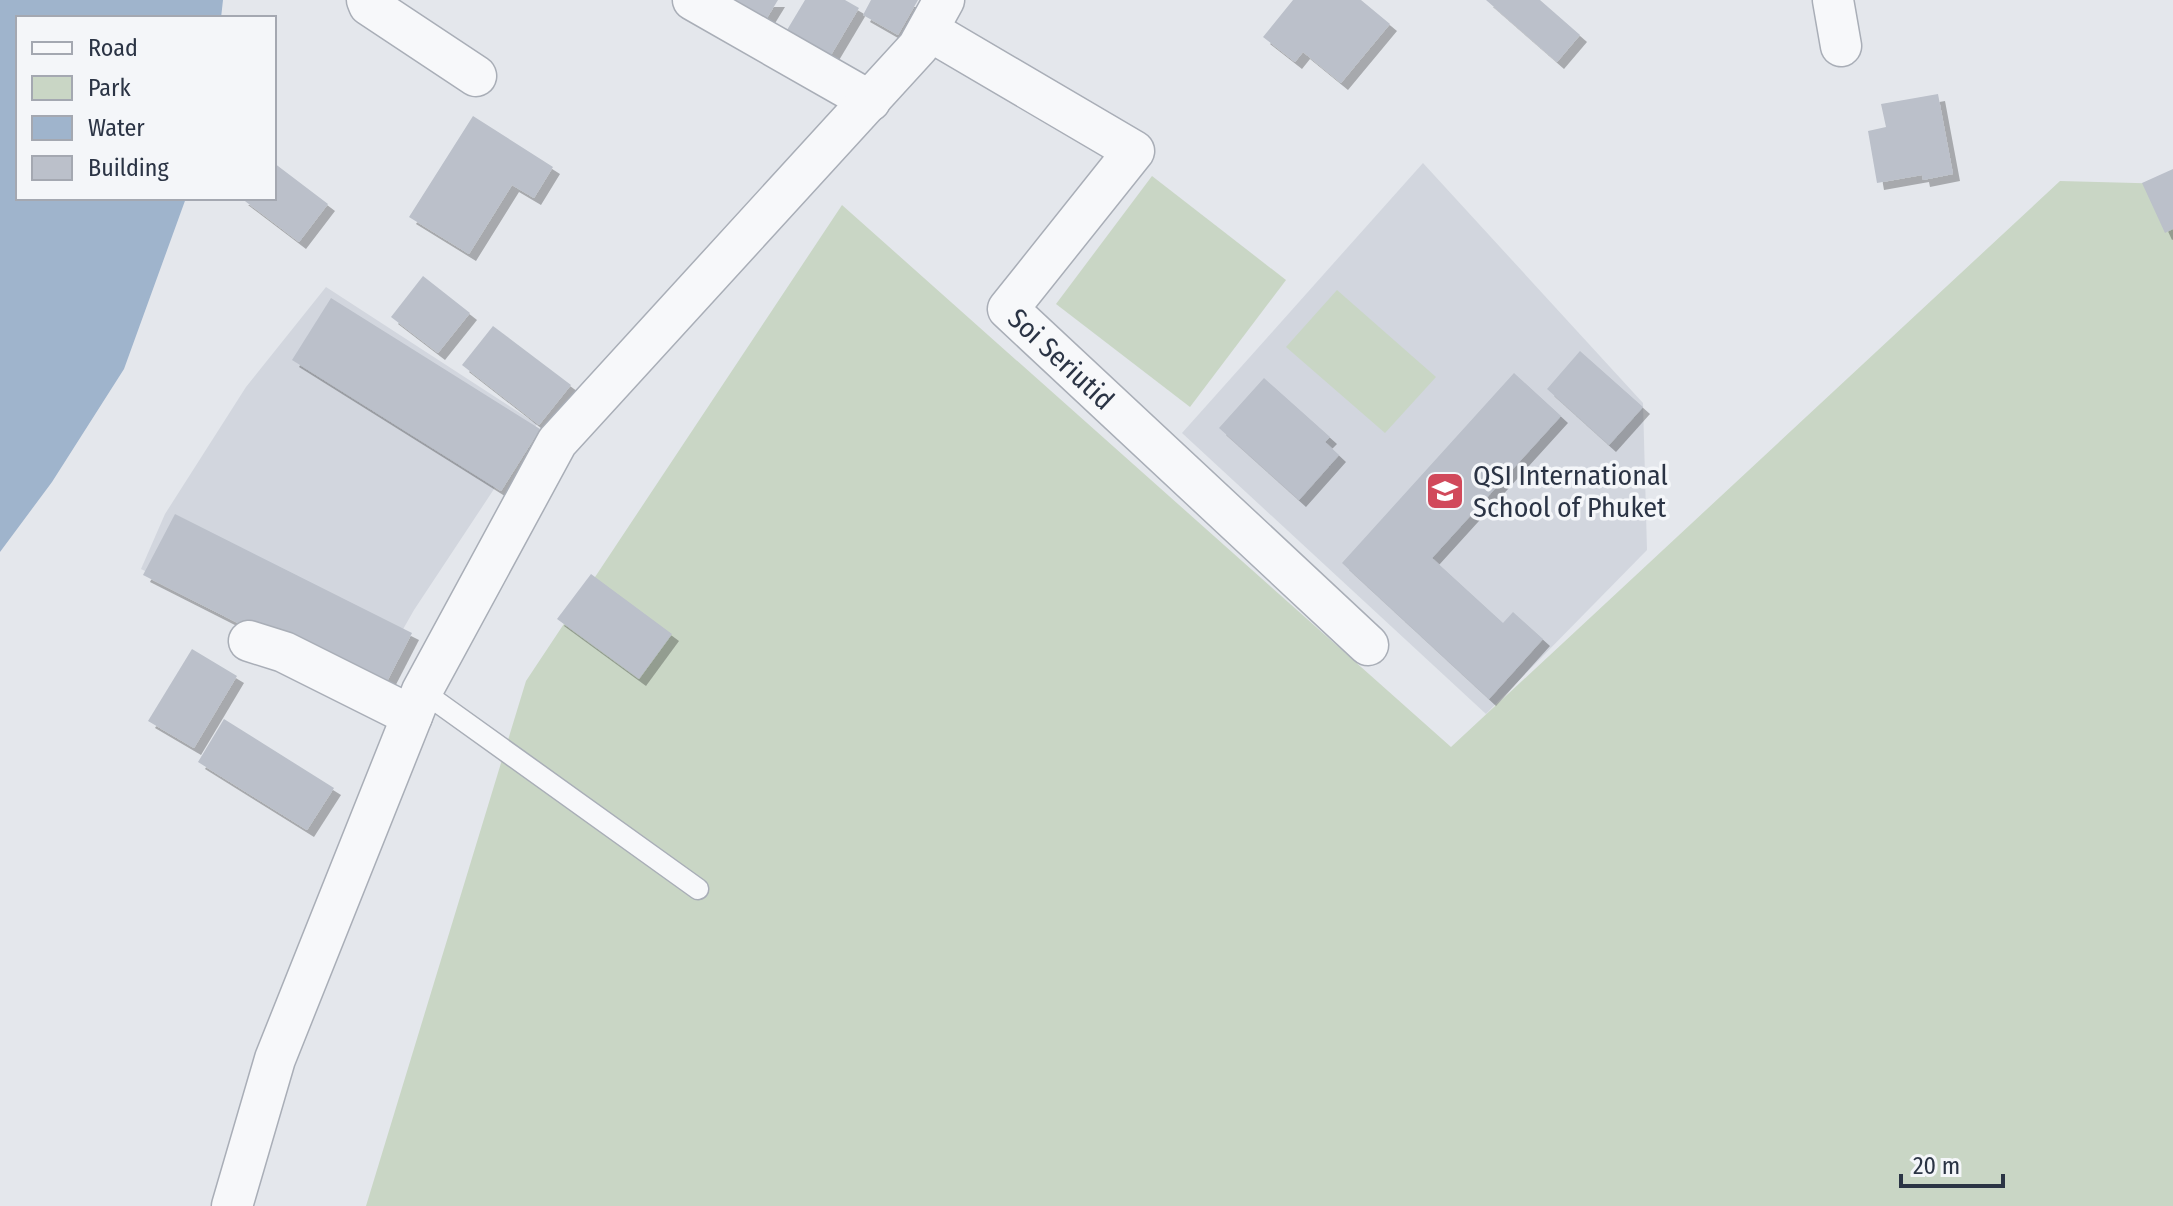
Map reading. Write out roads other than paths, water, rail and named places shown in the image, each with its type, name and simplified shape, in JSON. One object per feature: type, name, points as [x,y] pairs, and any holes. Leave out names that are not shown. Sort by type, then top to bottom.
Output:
[{"type":"street","points":[[367,0],[369,5],[476,76]]},
{"type":"street","points":[[693,0],[870,101]]},
{"type":"street","points":[[1833,0],[1841,46]]},
{"type":"street","points":[[232,1206],[275,1059],[417,704],[557,442],[918,47],[936,15]]},
{"type":"street","name":"Soi Seriutid","points":[[936,15],[1134,151],[1008,309],[1368,645]]},
{"type":"street","points":[[249,641],[417,704]]},
{"type":"lane","points":[[417,704],[698,889]]},
{"type":"water","points":[[0,0],[223,0],[221,16],[16,16],[16,200],[185,200],[124,369],[52,482],[0,552]]},
{"type":"place","name":"QSI International School of Phuket","points":[[1445,491]]}]
